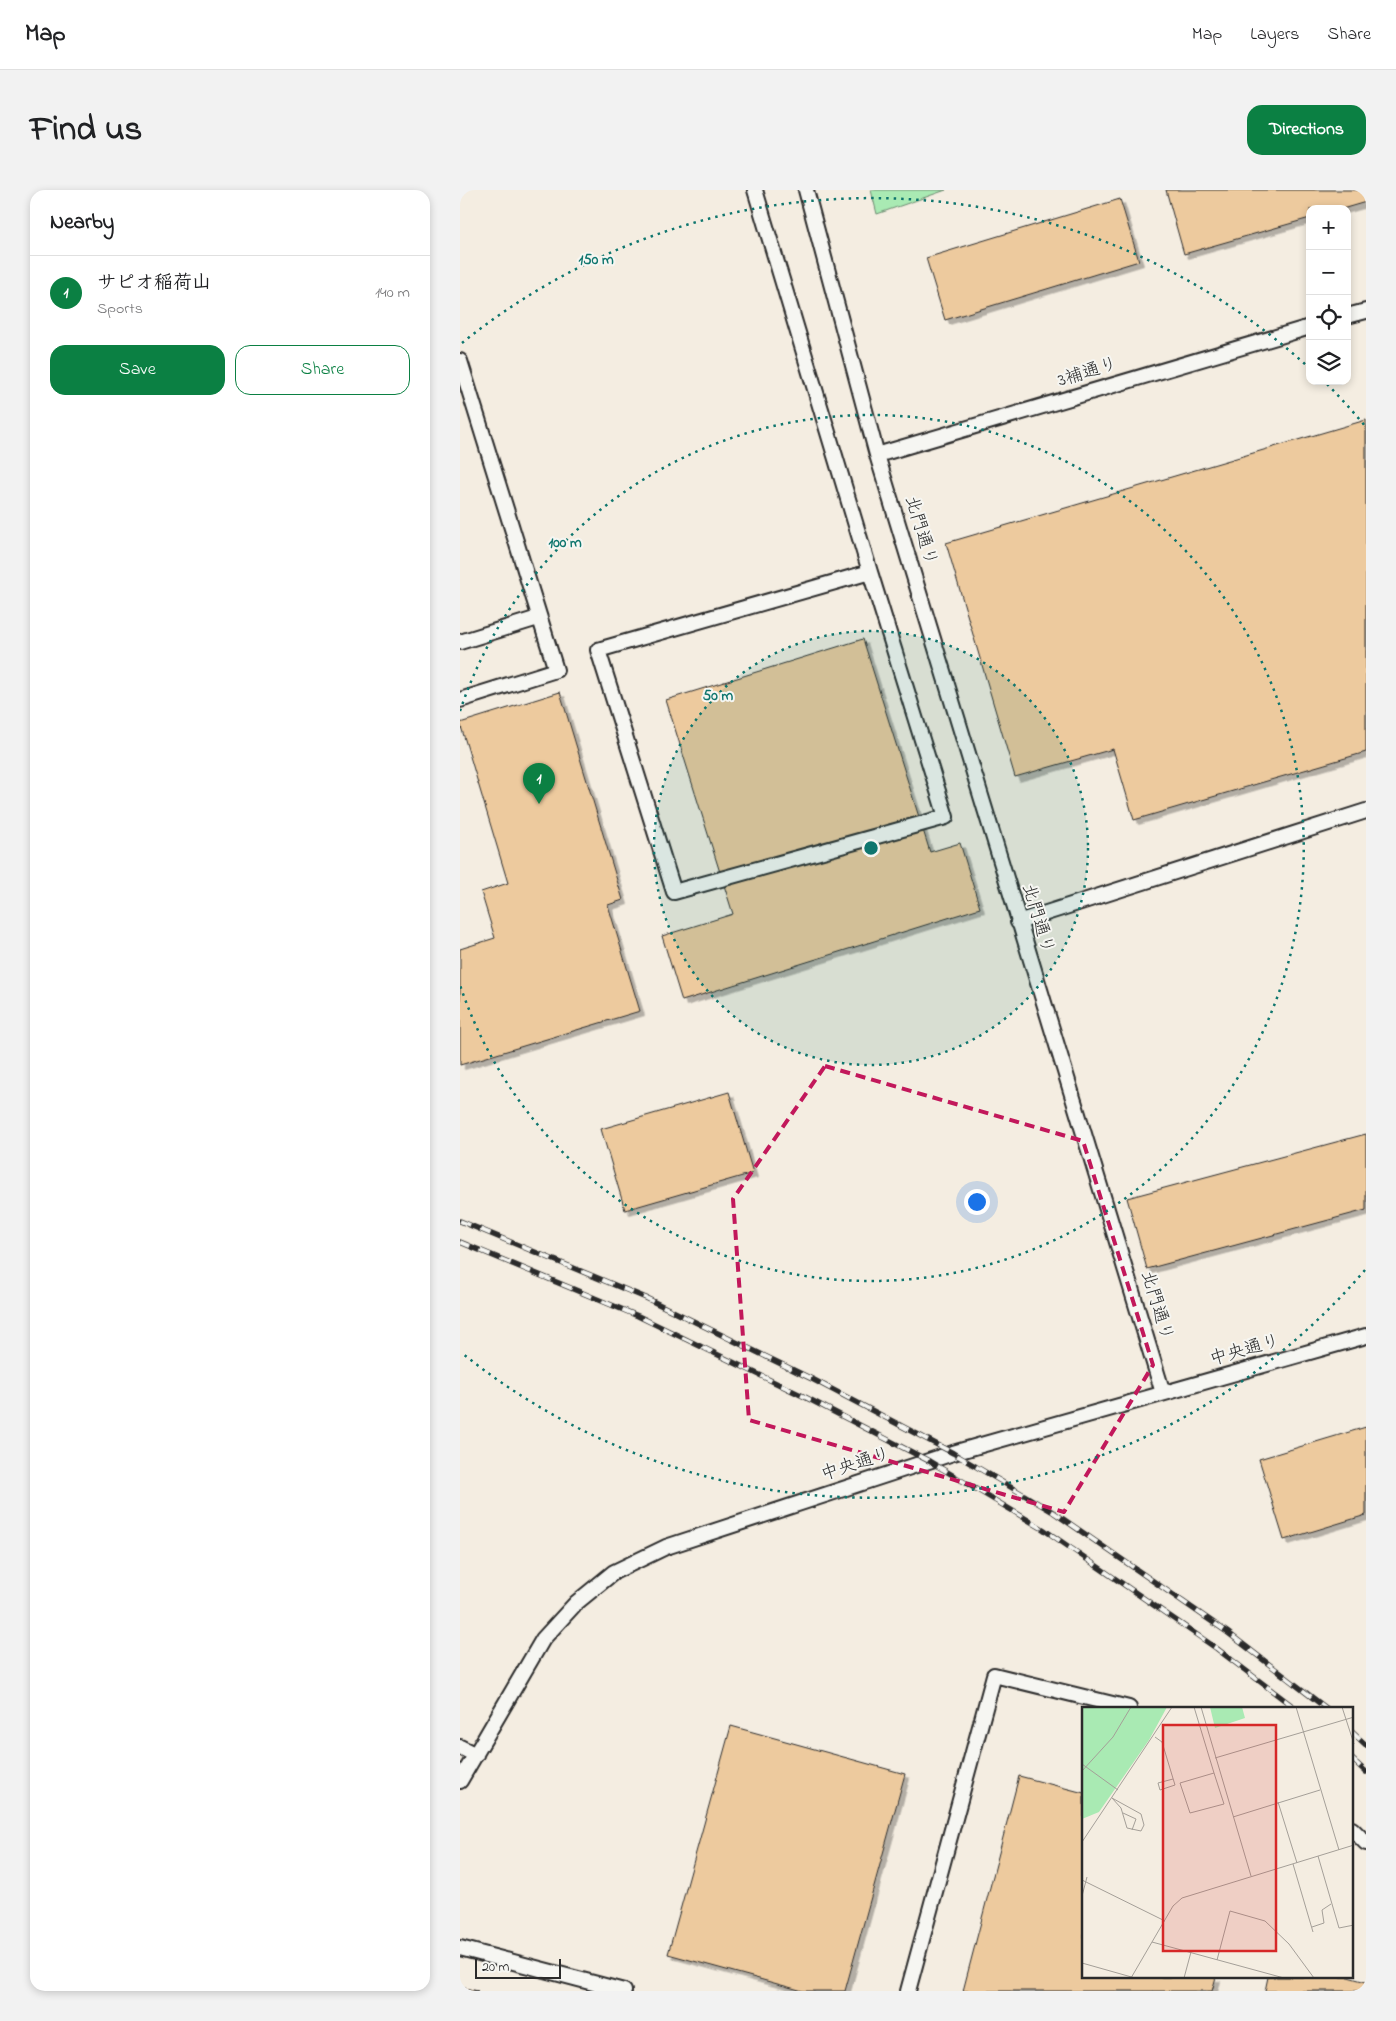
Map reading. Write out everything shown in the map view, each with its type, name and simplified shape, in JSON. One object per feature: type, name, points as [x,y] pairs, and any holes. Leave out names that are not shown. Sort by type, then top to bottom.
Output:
[{"type":"lane","points":[[755,190],[946,817],[674,892],[598,650],[870,572]]},
{"type":"lane","name":"北門通り","points":[[806,190],[877,456],[1163,1393]]},
{"type":"lane","points":[[1351,315],[1366,310]]},
{"type":"lane","name":"3補通り","points":[[877,456],[1306,328]]},
{"type":"lane","points":[[460,361],[538,618],[556,670],[460,700]]},
{"type":"lane","points":[[460,642],[538,618]]},
{"type":"lane","points":[[1018,922],[1366,811]]},
{"type":"lane","name":"中央通り","points":[[460,1781],[543,1639],[576,1603],[614,1572],[666,1547],[953,1453],[1366,1336]]},
{"type":"lane","points":[[908,1991],[994,1675],[1125,1707]]},
{"type":"lane","points":[[460,1747],[476,1754]]},
{"type":"lane","points":[[1354,1832],[1366,1843]]},
{"type":"lane","points":[[460,1948],[624,1991]]},
{"type":"highlighted area","points":[[825,1066],[1083,1141],[1153,1365],[1064,1512],[749,1420],[733,1199]]},
{"type":"green space","points":[[871,190],[946,190],[877,214]]},
{"type":"building","points":[[1166,190],[1366,190],[1366,202],[1351,206],[1306,205],[1306,219],[1184,254]]},
{"type":"building","points":[[1120,199],[1139,261],[945,320],[926,258]]},
{"type":"building","points":[[1366,420],[1366,752],[1134,820],[1113,749],[1015,777],[946,543]]},
{"type":"building","points":[[863,639],[930,852],[960,843],[980,908],[682,1001],[662,936],[733,914],[666,700]]},
{"type":"building","points":[[560,692],[623,900],[608,905],[640,1011],[460,1065],[460,949],[495,938],[481,892],[508,883],[460,723]]},
{"type":"building","points":[[729,1092],[753,1173],[625,1210],[601,1129]]},
{"type":"building","points":[[1366,1134],[1366,1210],[1147,1269],[1127,1198]]},
{"type":"building","points":[[1366,1427],[1366,1515],[1284,1540],[1259,1459]]},
{"type":"building","points":[[731,1726],[905,1774],[845,1991],[803,1991],[668,1954]]},
{"type":"building","points":[[1019,1776],[1082,1792],[1082,1978],[1216,1978],[1212,1991],[963,1991]]},
{"type":"building","points":[[1268,1978],[1352,1978],[1366,1982],[1366,1991],[1265,1991]]},
{"type":"building","points":[[465,1988],[478,1991],[464,1991]]},
{"type":"railway","points":[[460,1221],[646,1298],[814,1380],[953,1453],[1053,1512],[1227,1632],[1325,1707]]},
{"type":"railway","points":[[460,1242],[638,1316],[805,1397],[929,1461],[1043,1529],[1216,1648],[1294,1707]]},
{"type":"railway","points":[[1354,1734],[1366,1745]]},
{"type":"railway","points":[[1354,1761],[1366,1772]]},
{"type":"place","name":"サピオ稲荷山","points":[[539,804]]}]
